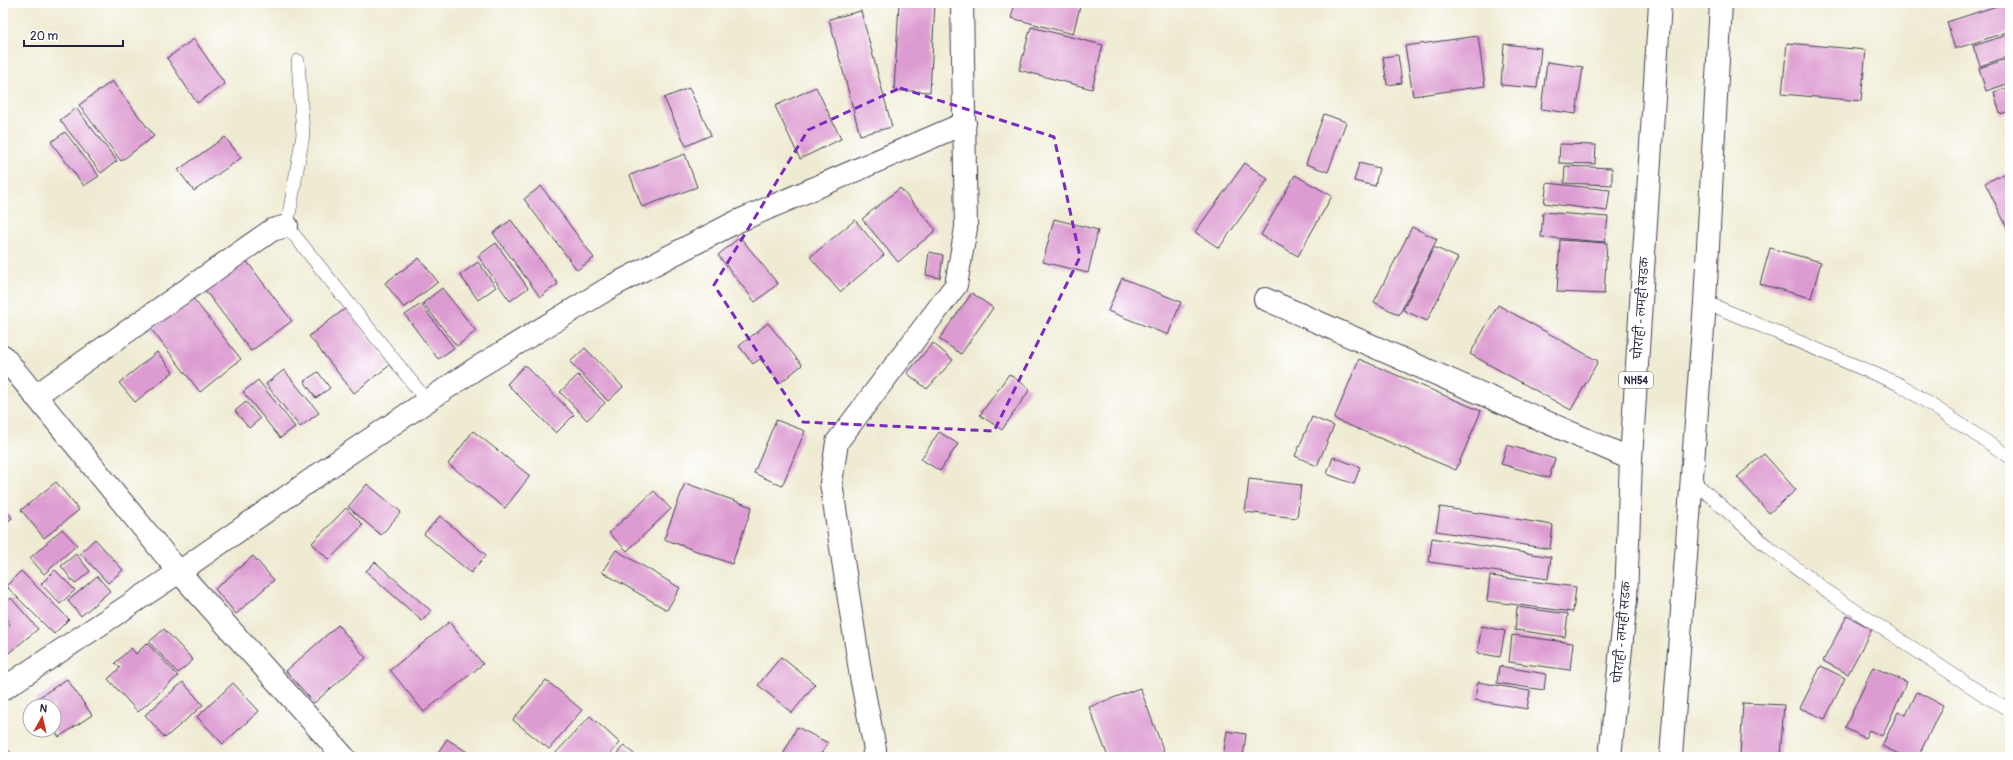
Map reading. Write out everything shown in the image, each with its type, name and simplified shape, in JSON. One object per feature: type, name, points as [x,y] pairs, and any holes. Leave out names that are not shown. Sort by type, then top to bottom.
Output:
[{"type":"street","points":[[873,757],[875,749],[861,677],[831,483],[837,442],[956,285],[966,228],[965,123],[961,25],[962,3]]},
{"type":"street","name":"घोराही - लमही सडक","points":[[1610,757],[1626,599],[1631,459],[1660,3]]},
{"type":"street","points":[[1670,757],[1705,302],[1721,3]]},
{"type":"street","points":[[3,689],[179,572],[351,452],[475,369],[614,285],[736,222],[965,123]]},
{"type":"street","points":[[35,396],[272,230],[287,226]]},
{"type":"street","points":[[1265,299],[1631,459]]},
{"type":"street","points":[[3,356],[179,572],[344,757]]},
{"type":"lane","points":[[298,61],[303,134],[287,226],[427,401]]},
{"type":"lane","points":[[1705,302],[1902,385],[2010,457]]},
{"type":"lane","points":[[1692,480],[1768,548],[1835,597],[1987,698],[2010,710]]},
{"type":"highlighted area","points":[[900,88],[1054,137],[1080,257],[994,431],[803,422],[714,285],[808,130]]},
{"type":"building","points":[[899,3],[935,3],[930,92],[894,90]]},
{"type":"building","points":[[1015,3],[1081,3],[1073,34],[1011,18]]},
{"type":"building","points":[[2010,3],[2010,31],[1955,49],[1947,22]]},
{"type":"building","points":[[861,11],[892,127],[860,135],[829,19]]},
{"type":"building","points":[[1031,27],[1103,45],[1092,89],[1019,70]]},
{"type":"building","points":[[2010,34],[2010,56],[1980,66],[1973,46]]},
{"type":"building","points":[[1478,36],[1485,86],[1413,96],[1405,46]]},
{"type":"building","points":[[194,39],[225,84],[197,103],[167,58]]},
{"type":"building","points":[[1787,43],[1866,50],[1861,101],[1782,94]]},
{"type":"building","points":[[1504,44],[1541,48],[1537,88],[1501,85]]},
{"type":"building","points":[[1398,55],[1402,83],[1387,85],[1383,57]]},
{"type":"building","points":[[2010,58],[2010,83],[1986,91],[1979,68]]},
{"type":"building","points":[[1547,62],[1583,67],[1576,114],[1541,109]]},
{"type":"building","points":[[112,81],[154,136],[121,161],[79,105]]},
{"type":"building","points":[[816,87],[841,139],[800,159],[775,106]]},
{"type":"building","points":[[2010,87],[2010,111],[2000,114],[1994,92]]},
{"type":"building","points":[[689,88],[711,135],[686,146],[664,98]]},
{"type":"building","points":[[76,108],[117,161],[101,173],[60,120]]},
{"type":"building","points":[[1324,114],[1346,122],[1328,172],[1306,164]]},
{"type":"building","points":[[65,132],[99,176],[84,186],[51,142]]},
{"type":"building","points":[[225,137],[241,158],[194,191],[178,170]]},
{"type":"building","points":[[1560,144],[1596,145],[1595,164],[1559,163]]},
{"type":"building","points":[[685,154],[697,187],[642,207],[630,175]]},
{"type":"building","points":[[1245,163],[1268,179],[1219,248],[1195,232]]},
{"type":"building","points":[[1359,163],[1379,168],[1375,186],[1354,181]]},
{"type":"building","points":[[1565,166],[1612,168],[1612,185],[1564,183]]},
{"type":"building","points":[[2010,171],[2010,231],[2009,231],[1985,183]]},
{"type":"building","points":[[1295,175],[1332,196],[1298,256],[1261,235]]},
{"type":"building","points":[[1547,183],[1610,190],[1607,211],[1544,203]]},
{"type":"building","points":[[541,186],[594,258],[577,270],[524,199]]},
{"type":"building","points":[[900,188],[936,230],[898,262],[862,219]]},
{"type":"building","points":[[1543,212],[1608,217],[1605,242],[1541,237]]},
{"type":"building","points":[[1054,219],[1098,230],[1088,273],[1043,262]]},
{"type":"building","points":[[511,220],[558,284],[540,297],[493,233]]},
{"type":"building","points":[[855,220],[884,255],[840,292],[810,257]]},
{"type":"building","points":[[1412,227],[1437,239],[1399,315],[1374,302]]},
{"type":"building","points":[[740,237],[778,284],[755,302],[718,255]]},
{"type":"building","points":[[1560,240],[1607,243],[1604,294],[1557,292]]},
{"type":"building","points":[[496,243],[528,288],[510,301],[478,256]]},
{"type":"building","points":[[1434,247],[1458,258],[1427,321],[1403,310]]},
{"type":"building","points":[[1770,248],[1821,262],[1811,298],[1760,284]]},
{"type":"building","points":[[239,251],[292,321],[251,351],[198,281]]},
{"type":"building","points":[[929,252],[943,255],[940,278],[926,275]]},
{"type":"building","points":[[419,258],[438,282],[404,308],[385,283]]},
{"type":"building","points":[[478,262],[496,287],[478,300],[460,275]]},
{"type":"building","points":[[1122,278],[1181,302],[1168,335],[1108,311]]},
{"type":"building","points":[[442,288],[476,331],[457,346],[423,303]]},
{"type":"building","points":[[972,293],[993,308],[961,354],[939,339]]},
{"type":"building","points":[[192,297],[241,359],[200,392],[151,329]]},
{"type":"building","points":[[421,304],[454,348],[438,359],[405,315]]},
{"type":"building","points":[[1498,305],[1598,361],[1571,410],[1470,354]]},
{"type":"building","points":[[346,308],[390,365],[354,393],[309,336]]},
{"type":"building","points":[[768,323],[802,365],[780,383],[760,359],[753,364],[739,346]]},
{"type":"building","points":[[933,343],[953,360],[927,389],[907,373]]},
{"type":"building","points":[[585,348],[623,387],[608,401],[570,362]]},
{"type":"building","points":[[157,352],[173,372],[135,402],[119,383]]},
{"type":"building","points":[[1359,359],[1481,411],[1456,470],[1334,419]]},
{"type":"building","points":[[525,365],[574,415],[556,433],[507,384]]},
{"type":"building","points":[[284,370],[319,413],[300,427],[266,384]]},
{"type":"building","points":[[318,372],[330,388],[316,398],[304,381]]},
{"type":"building","points":[[1009,374],[1030,389],[1002,430],[980,415]]},
{"type":"building","points":[[578,375],[605,403],[587,420],[560,392]]},
{"type":"building","points":[[258,380],[295,427],[280,438],[243,392]]},
{"type":"building","points":[[246,402],[260,419],[249,428],[235,411]]},
{"type":"building","points":[[1312,417],[1334,426],[1317,466],[1295,456]]},
{"type":"building","points":[[776,420],[805,431],[782,486],[754,473]]},
{"type":"building","points":[[473,431],[530,476],[505,508],[448,464]]},
{"type":"building","points":[[939,432],[958,444],[940,471],[921,459]]},
{"type":"building","points":[[1507,445],[1555,459],[1549,478],[1501,464]]},
{"type":"building","points":[[1764,454],[1796,490],[1769,513],[1737,477]]},
{"type":"building","points":[[1333,457],[1360,467],[1354,484],[1327,474]]},
{"type":"building","points":[[1249,479],[1301,485],[1297,518],[1245,512]]},
{"type":"building","points":[[56,482],[79,510],[44,538],[21,510]]},
{"type":"building","points":[[685,483],[752,507],[732,564],[664,539]]},
{"type":"building","points":[[367,484],[401,512],[381,535],[348,507]]},
{"type":"building","points":[[654,491],[671,509],[627,551],[609,533]]},
{"type":"building","points":[[3,507],[12,518],[3,525]]},
{"type":"building","points":[[1440,507],[1553,525],[1550,549],[1436,531]]},
{"type":"building","points":[[346,508],[363,525],[329,560],[312,543]]},
{"type":"building","points":[[440,516],[486,555],[471,573],[424,534]]},
{"type":"building","points":[[62,529],[77,545],[44,574],[30,558]]},
{"type":"building","points":[[1432,538],[1551,557],[1548,579],[1429,562]]},
{"type":"building","points":[[95,539],[123,570],[108,583],[80,553]]},
{"type":"building","points":[[616,550],[680,588],[667,610],[602,572]]},
{"type":"building","points":[[76,554],[90,571],[75,584],[61,566]]},
{"type":"building","points":[[253,556],[274,580],[236,614],[215,589]]},
{"type":"building","points":[[375,562],[431,611],[422,621],[366,571]]},
{"type":"building","points":[[55,570],[75,590],[60,604],[41,584]]},
{"type":"building","points":[[21,571],[69,619],[54,634],[6,586]]},
{"type":"building","points":[[97,576],[110,591],[81,616],[68,601]]},
{"type":"building","points":[[1490,576],[1576,587],[1573,612],[1487,601]]},
{"type":"building","points":[[11,598],[38,629],[5,656],[3,654],[3,631],[10,624],[3,616],[3,605]]},
{"type":"building","points":[[1517,607],[1568,614],[1565,637],[1515,630]]},
{"type":"building","points":[[1847,616],[1872,629],[1848,674],[1823,661]]},
{"type":"building","points":[[449,622],[483,664],[424,712],[390,670]]},
{"type":"building","points":[[338,625],[366,658],[314,703],[286,671]]},
{"type":"building","points":[[1482,626],[1505,631],[1500,657],[1477,653]]},
{"type":"building","points":[[164,629],[193,660],[178,673],[149,642]]},
{"type":"building","points":[[1512,635],[1573,643],[1570,670],[1509,662]]},
{"type":"building","points":[[147,643],[178,676],[138,712],[108,679],[120,668],[115,663],[131,648],[136,654]]},
{"type":"building","points":[[781,657],[815,684],[792,713],[758,685]]},
{"type":"building","points":[[1499,666],[1546,674],[1544,690],[1497,683]]},
{"type":"building","points":[[1821,666],[1845,678],[1825,719],[1800,708]]},
{"type":"building","points":[[1873,667],[1907,682],[1882,736],[1869,730],[1865,738],[1845,728]]},
{"type":"building","points":[[67,679],[92,715],[62,735],[62,698],[38,698]]},
{"type":"building","points":[[546,680],[582,710],[549,749],[513,720]]},
{"type":"building","points":[[183,682],[203,705],[165,738],[145,715]]},
{"type":"building","points":[[1478,682],[1530,691],[1527,709],[1475,700]]},
{"type":"building","points":[[233,683],[259,711],[223,744],[197,717]]},
{"type":"building","points":[[1140,688],[1166,757],[1108,757],[1089,707]]},
{"type":"building","points":[[1917,692],[1943,705],[1918,757],[1905,757],[1882,746],[1898,712],[1906,715]]},
{"type":"building","points":[[1743,703],[1784,705],[1780,757],[1740,757]]},
{"type":"building","points":[[590,716],[620,743],[607,757],[552,757]]},
{"type":"building","points":[[797,727],[828,743],[820,757],[782,757]]},
{"type":"building","points":[[1227,731],[1246,734],[1243,757],[1223,757]]},
{"type":"building","points":[[447,739],[475,757],[435,757]]},
{"type":"building","points":[[3,745],[14,757],[3,757]]},
{"type":"building","points":[[624,745],[637,757],[614,757]]}]
